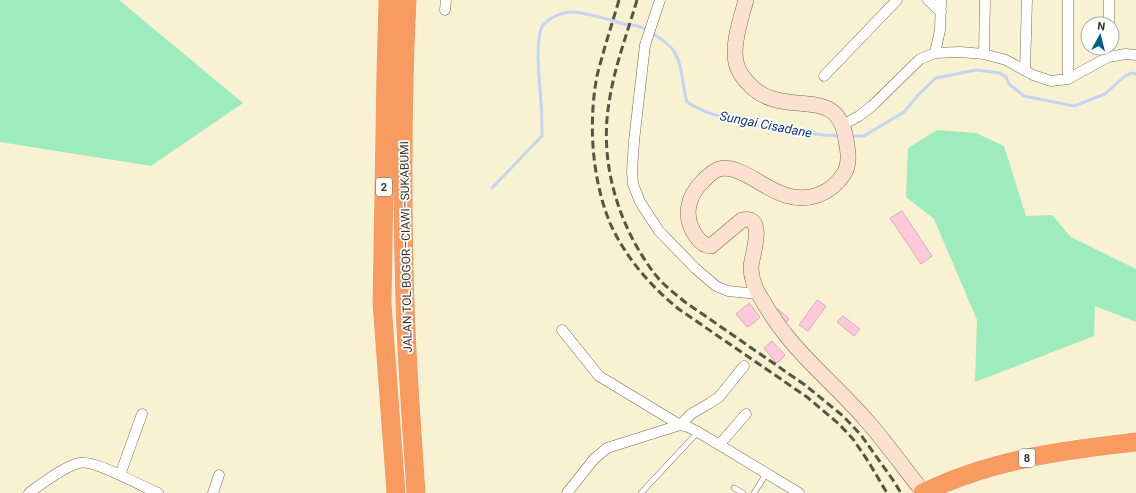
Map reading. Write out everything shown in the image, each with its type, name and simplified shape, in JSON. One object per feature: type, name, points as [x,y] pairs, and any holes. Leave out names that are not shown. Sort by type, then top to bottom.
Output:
[{"type":"highway","name":"JALAN TOL BOGOR–CIAWI–SUKABUMI","points":[[388,0],[395,71],[403,197],[405,303],[416,493]]},
{"type":"highway","name":"JALAN TOL BOGOR–CIAWI–SUKABUMI","points":[[396,493],[382,303],[395,71],[407,0]]},
{"type":"highway","name":"8","points":[[923,493],[971,473],[1022,459],[1086,447],[1136,442]]},
{"type":"main road","points":[[746,0],[739,25],[735,53],[737,67],[744,79],[757,91],[772,99],[814,105],[828,109],[839,118],[844,129],[848,156],[847,168],[837,182],[826,192],[808,198],[797,198],[784,195],[743,174],[728,169],[719,169],[712,172],[693,192],[688,207],[690,224],[694,232],[704,244],[711,246],[742,220],[750,220],[755,225],[757,239],[751,267],[752,279],[758,294],[790,340],[867,421],[923,493]]},
{"type":"street","points":[[660,0],[653,16],[644,45],[634,141],[632,171],[633,184],[640,202],[660,231],[695,268],[716,286],[728,291],[758,294]]},
{"type":"street","points":[[824,76],[897,0]]},
{"type":"street","points":[[928,0],[941,12]]},
{"type":"street","points":[[935,53],[940,30],[941,0]]},
{"type":"street","points":[[984,54],[985,0]]},
{"type":"street","points":[[1025,70],[1027,0]]},
{"type":"street","points":[[1068,0],[1068,79]]},
{"type":"street","points":[[1109,0],[1109,16]]},
{"type":"street","points":[[844,129],[872,106],[920,59],[935,53],[960,52],[984,54],[1006,60],[1033,76],[1051,81],[1068,79],[1103,56]]},
{"type":"street","points":[[1120,53],[1136,55]]},
{"type":"street","points":[[562,330],[599,376],[680,425],[698,432],[797,493]]},
{"type":"street","points":[[567,493],[594,459],[606,448],[680,425],[691,414],[719,396],[744,366]]},
{"type":"street","points":[[120,475],[142,414]]},
{"type":"street","points":[[719,445],[746,414]]},
{"type":"street","points":[[29,493],[60,472],[78,463],[84,462],[94,464],[158,493]]},
{"type":"street","points":[[213,493],[219,475]]},
{"type":"lane","points":[[641,493],[698,432]]},
{"type":"lane","points":[[754,493],[766,474]]},
{"type":"lane","points":[[734,488],[743,493]]},
{"type":"green space","points":[[0,0],[119,0],[243,103],[151,166],[0,142]]},
{"type":"green space","points":[[937,130],[976,133],[1004,146],[1026,216],[1052,215],[1071,237],[1136,269],[1136,322],[1095,306],[1094,336],[975,382],[977,320],[934,219],[906,197],[908,148]]},
{"type":"building","points":[[902,211],[932,256],[921,264],[890,218]]},
{"type":"building","points":[[817,300],[826,306],[808,331],[799,325]]},
{"type":"building","points":[[749,303],[760,317],[747,327],[736,314]]},
{"type":"building","points":[[778,309],[789,319],[784,325],[773,315]]},
{"type":"building","points":[[843,316],[860,329],[854,336],[837,322]]},
{"type":"building","points":[[772,341],[785,355],[776,363],[764,348]]},
{"type":"waterway","name":"Sungai Cisadane","points":[[492,188],[542,136],[542,111],[538,63],[540,31],[543,25],[549,20],[569,12],[601,17],[622,24],[638,26],[662,40],[673,50],[679,62],[687,102],[696,107],[714,115],[773,128],[811,134],[840,136]]},
{"type":"waterway","name":"Sungai Cisadane","points":[[849,136],[864,136],[904,112],[919,94],[936,78],[976,70],[1000,73],[1006,77],[1009,84],[1024,96],[1074,106],[1105,94],[1125,76],[1132,73],[1136,74]]},
{"type":"railway","points":[[619,0],[597,76],[594,94],[592,132],[593,151],[599,188],[610,223],[616,236],[631,260],[640,271],[659,292],[680,310],[807,397],[839,424],[853,439],[887,493]]},
{"type":"railway","points":[[637,0],[614,77],[607,125],[609,170],[621,214],[630,234],[654,273],[672,292],[805,385],[843,416],[861,435],[901,493]]}]
